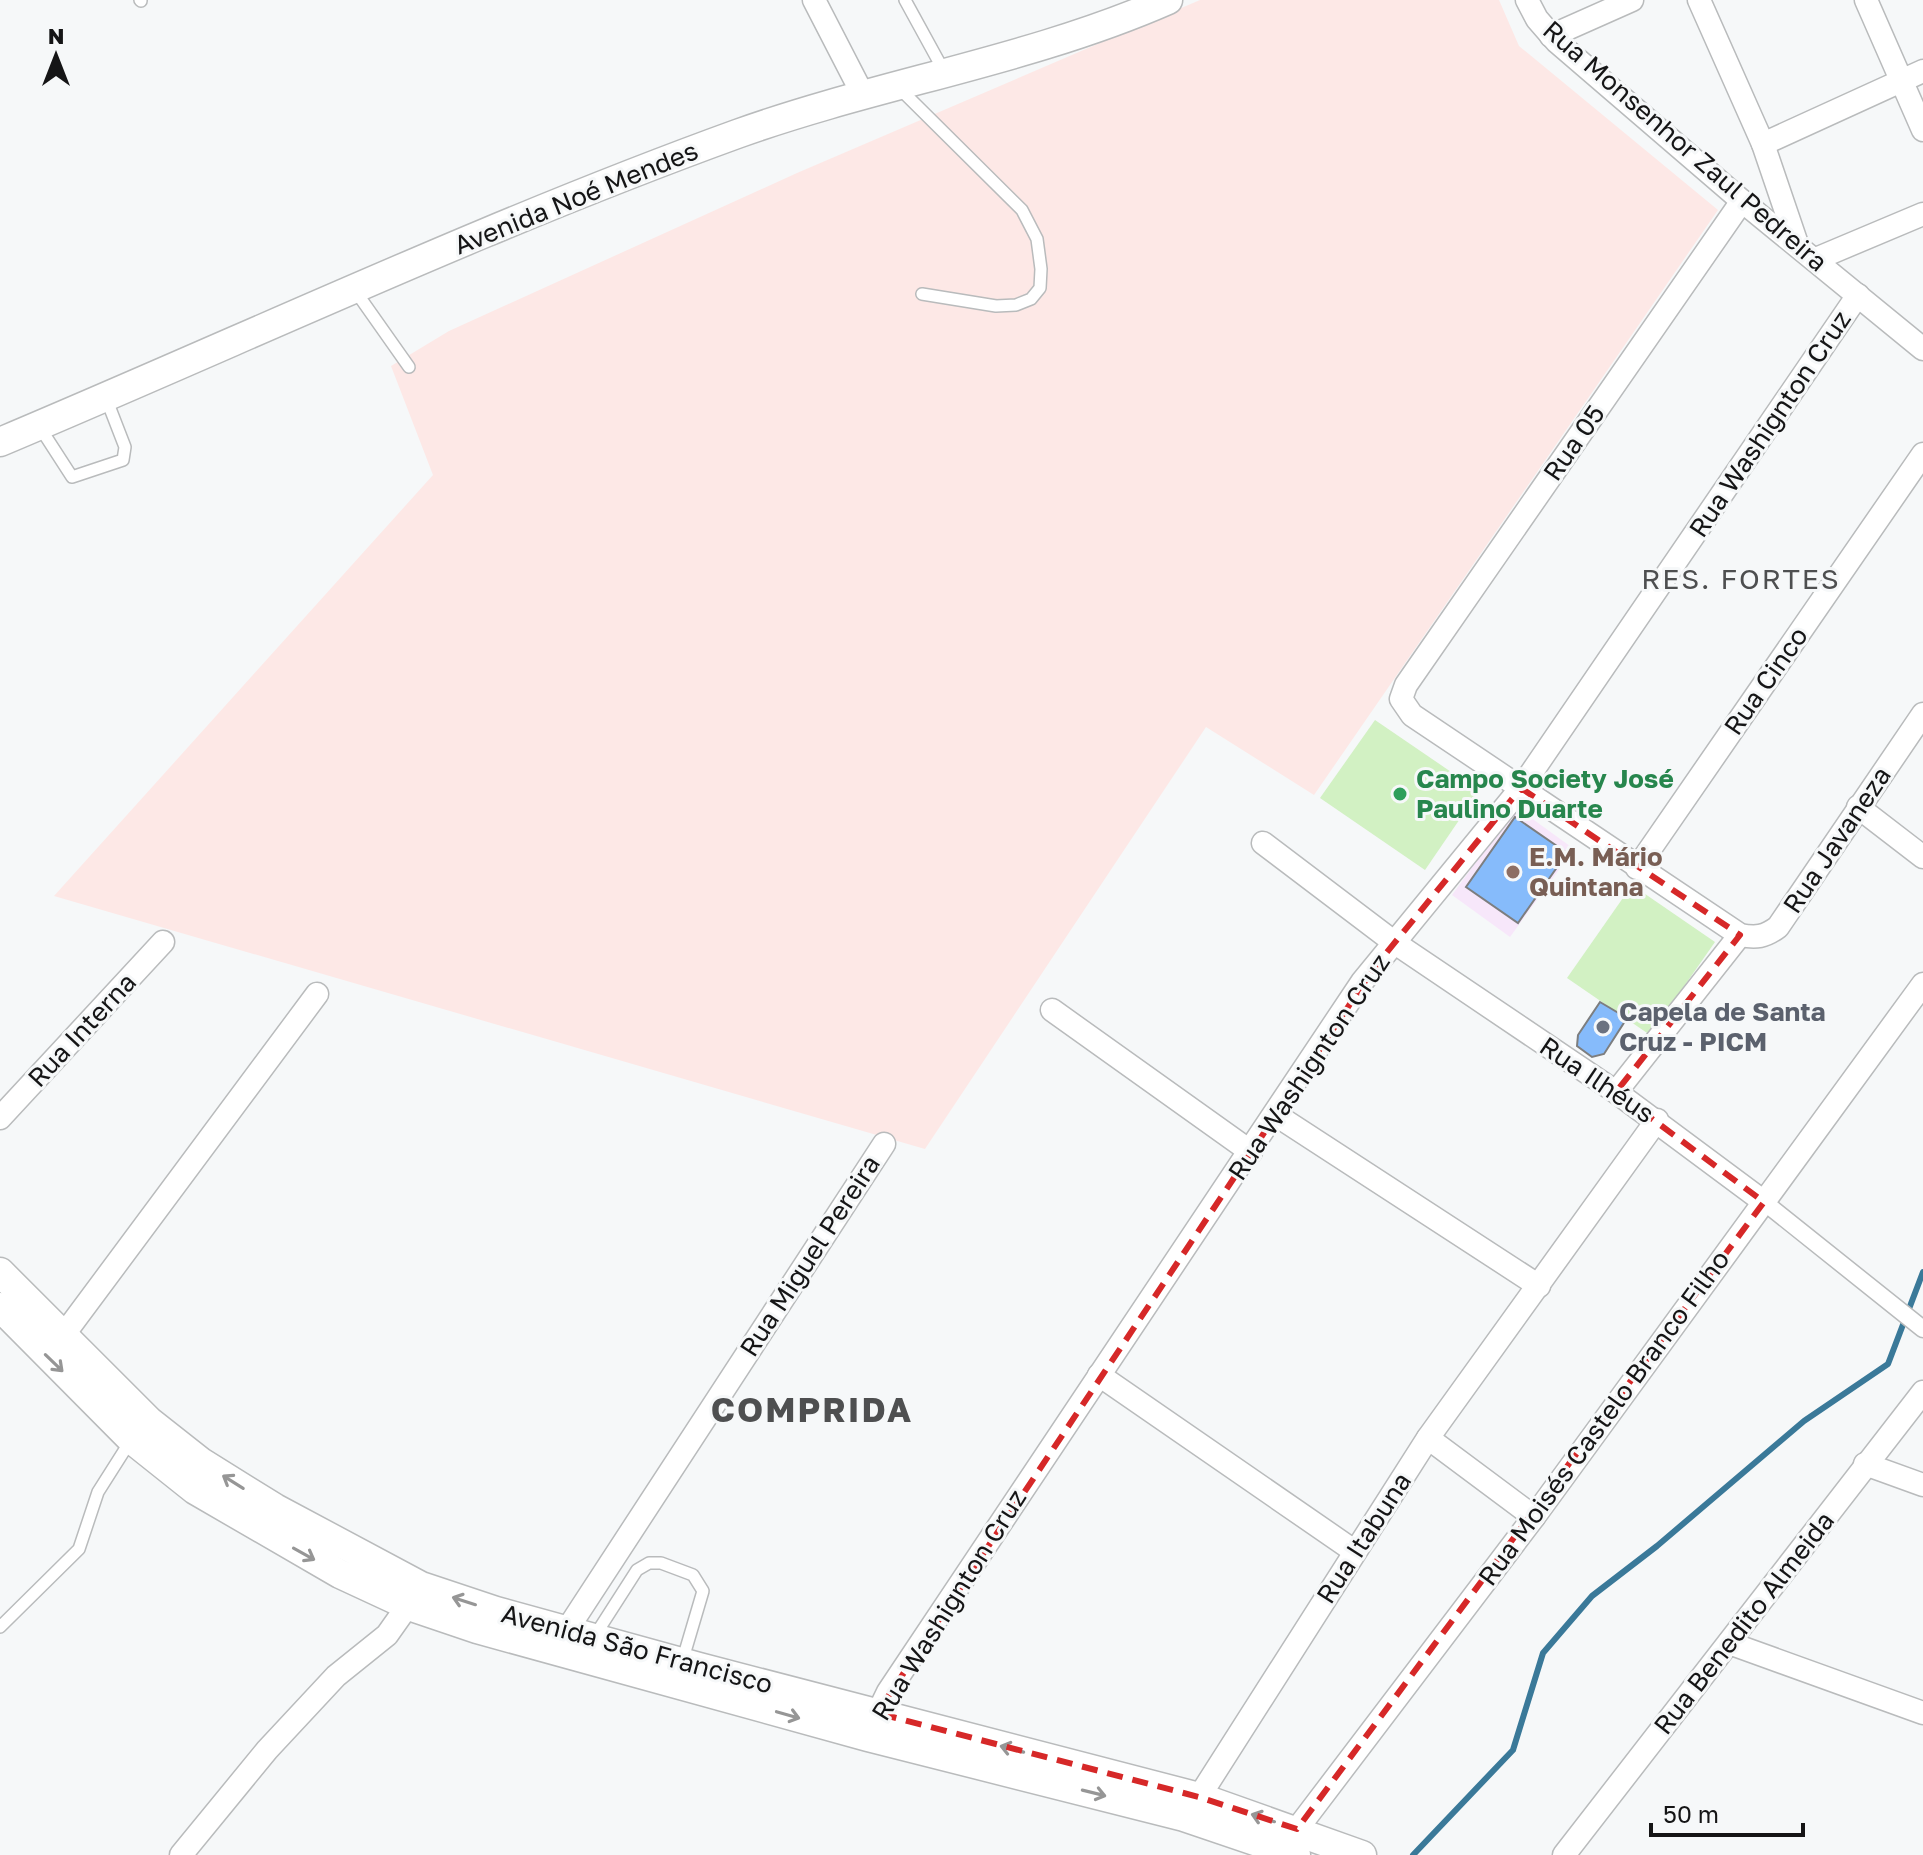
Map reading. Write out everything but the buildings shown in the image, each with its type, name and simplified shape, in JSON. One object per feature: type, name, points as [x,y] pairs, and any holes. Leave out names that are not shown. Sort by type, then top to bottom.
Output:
[{"type":"street","points":[[814,0],[863,95]]},
{"type":"street","name":"Avenida Noé Mendes","points":[[0,442],[354,289],[698,148],[777,120],[1068,39],[1168,0]]},
{"type":"street","name":"Rua Monsenhor Zaul Pedreira","points":[[1527,0],[1551,36],[1742,201],[1796,241],[1923,349]]},
{"type":"street","points":[[1551,36],[1632,0]]},
{"type":"street","points":[[1699,0],[1763,144],[1796,241]]},
{"type":"street","points":[[1866,0],[1923,130]]},
{"type":"street","points":[[1763,144],[1923,71]]},
{"type":"street","name":"Rua 05","points":[[1521,788],[1412,715],[1401,699],[1406,685],[1742,201]]},
{"type":"street","points":[[1816,259],[1923,214]]},
{"type":"street","name":"Rua Washignton Cruz","points":[[872,1725],[1099,1375],[1276,1115],[1362,982],[1521,788],[1858,295]]},
{"type":"street","name":"Rua Cinco","points":[[1637,868],[1923,454]]},
{"type":"street","name":"Rua Javaneza","points":[[1740,935],[1765,936],[1778,927],[1923,714]]},
{"type":"street","points":[[1521,788],[1740,935],[1616,1092]]},
{"type":"street","points":[[1858,807],[1923,857]]},
{"type":"street","name":"Rua Ilhéus","points":[[1263,843],[1395,943],[1657,1120],[1919,1325]]},
{"type":"street","name":"Rua Interna","points":[[0,1118],[163,942]]},
{"type":"street","name":"Rua Moisés Castelo Branco Filho","points":[[1288,1847],[1534,1517],[1923,984]]},
{"type":"street","points":[[62,1337],[317,994]]},
{"type":"street","points":[[1052,1010],[1251,1152]]},
{"type":"street","points":[[1276,1115],[1539,1286]]},
{"type":"street","name":"Rua Itabuna","points":[[1199,1797],[1428,1438],[1657,1120]]},
{"type":"street","name":"Rua Miguel Pereira","points":[[560,1640],[884,1144]]},
{"type":"street","name":"Avenida São Francisco","points":[[0,1272],[62,1337],[140,1430]]},
{"type":"street","name":"Avenida São Francisco","points":[[0,1307],[140,1430],[201,1462],[415,1596],[560,1640],[691,1672],[1288,1847],[1362,1855]]},
{"type":"street","points":[[1099,1375],[1354,1551]]},
{"type":"street","name":"Rua Benedito Almeida","points":[[1564,1855],[1923,1392]]},
{"type":"street","points":[[1428,1438],[1534,1517]]},
{"type":"street","points":[[1865,1464],[1923,1485]]},
{"type":"street","points":[[181,1855],[267,1750],[336,1676],[387,1635],[415,1596]]},
{"type":"street","name":"Avenida São Francisco","points":[[560,1640],[593,1638],[691,1672]]},
{"type":"street","points":[[1729,1643],[1923,1713]]},
{"type":"street","name":"Avenida São Francisco","points":[[872,1725],[1199,1797],[1288,1847]]},
{"type":"lane","points":[[905,0],[945,74]]},
{"type":"lane","points":[[897,86],[1022,210],[1037,239],[1041,269],[1040,288],[1031,299],[1016,305],[996,306],[922,294]]},
{"type":"lane","points":[[354,289],[409,367]]},
{"type":"lane","points":[[39,426],[72,477],[115,465],[123,460],[125,447],[106,398]]},
{"type":"lane","points":[[0,1627],[79,1549],[98,1492],[140,1430]]},
{"type":"lane","points":[[593,1638],[637,1570],[649,1563],[661,1563],[693,1575],[703,1591],[691,1672]]},
{"type":"highlighted area","points":[[1521,788],[1740,935],[1616,1092],[1764,1202],[1297,1829],[1199,1797],[877,1713],[888,1692],[1374,968]]},
{"type":"shaded area","points":[[1200,0],[1499,0],[1519,46],[1718,210],[1314,795],[1206,727],[925,1149],[54,896],[433,475],[391,366],[449,331],[797,173]]},
{"type":"shaded area","name":"E.M. Mário Quintana","points":[[1516,807],[1574,849],[1510,937],[1452,895]]},
{"type":"green space","name":"Campo Society José Paulino Duarte","points":[[1375,720],[1479,791],[1425,870],[1320,798]]},
{"type":"green space","points":[[1632,885],[1715,942],[1650,1035],[1567,978]]},
{"type":"waterway","points":[[1413,1855],[1513,1750],[1543,1653],[1592,1596],[1657,1546],[1804,1421],[1888,1364],[1923,1272]]},
{"type":"place","name":"Campo Society José Paulino Duarte","points":[[1400,794]]},
{"type":"place","name":"E.M. Mário Quintana","points":[[1513,872]]},
{"type":"place","name":"Capela de Santa Cruz - PICM","points":[[1603,1027]]},
{"type":"district","name":"RES. FORTES","points":[[1741,579]]},
{"type":"district","name":"COMPRIDA","points":[[812,1410]]}]
